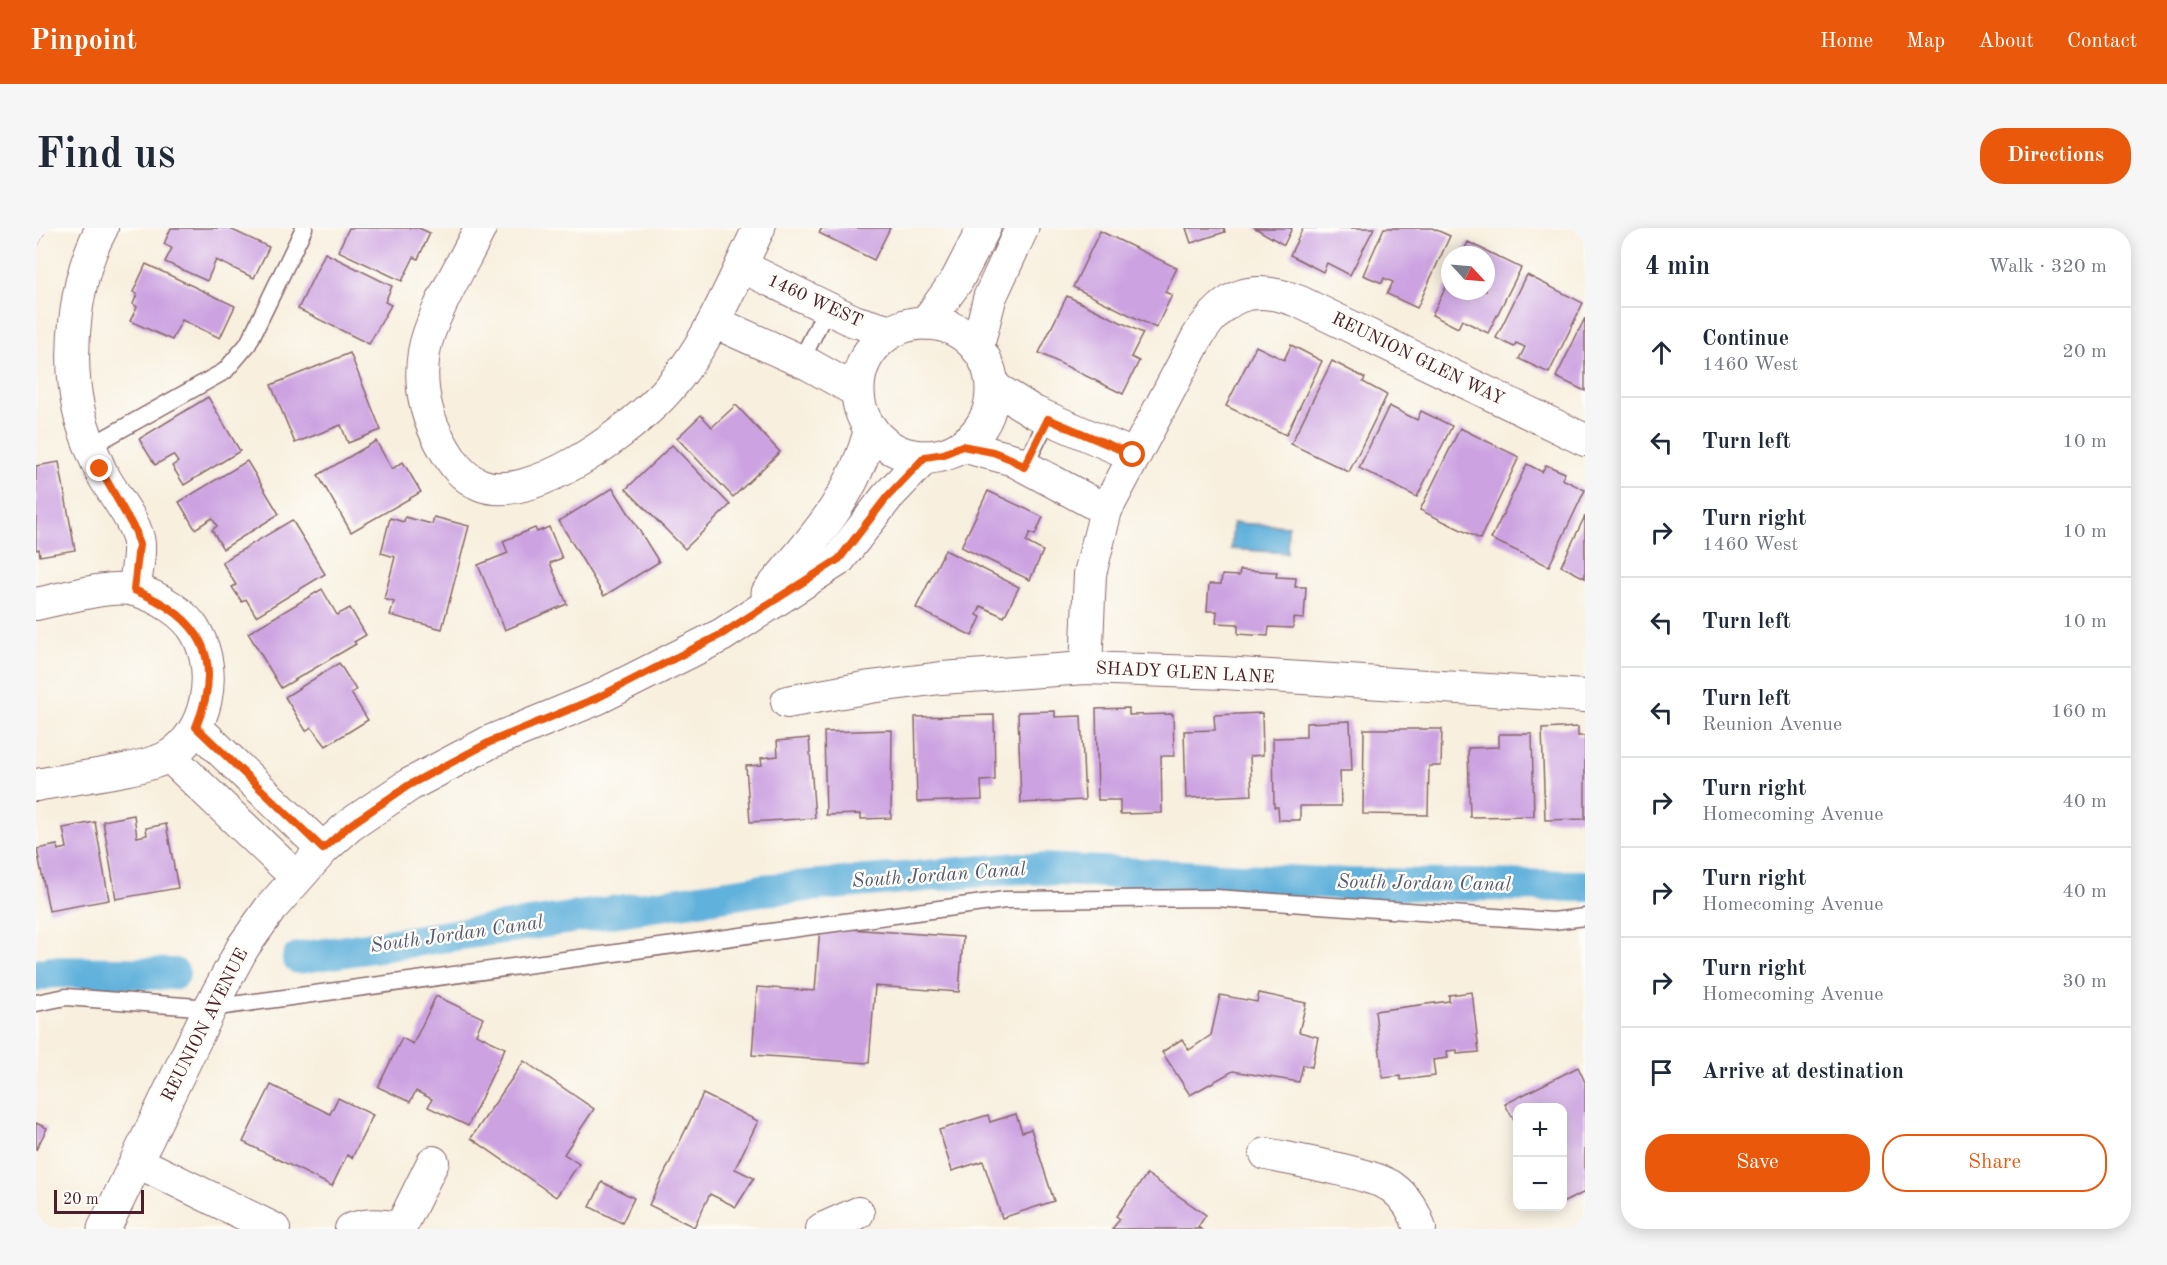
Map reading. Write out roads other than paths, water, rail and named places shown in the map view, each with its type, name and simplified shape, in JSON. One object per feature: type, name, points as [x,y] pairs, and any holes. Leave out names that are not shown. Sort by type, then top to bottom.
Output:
[{"type":"street","points":[[102,228],[95,240],[79,295],[72,351],[78,407],[100,469],[136,532],[139,545],[134,590]]},
{"type":"street","points":[[480,228],[435,320],[424,349],[421,378],[425,406],[453,465],[466,477],[481,485],[509,488],[548,476],[584,458],[621,433],[657,402],[688,363],[714,322],[759,228]]},
{"type":"street","points":[[926,323],[957,280],[984,228]]},
{"type":"street","points":[[977,348],[990,297],[1022,228]]},
{"type":"street","name":"1460 WEST","points":[[741,266],[854,321],[891,332]]},
{"type":"street","name":"REUNION GLEN WAY","points":[[1133,455],[1211,316],[1228,301],[1248,292],[1267,292],[1300,302],[1585,440]]},
{"type":"street","points":[[714,322],[801,361],[858,392]]},
{"type":"street","points":[[926,323],[945,326],[963,334],[977,348],[988,366],[992,386],[989,410],[978,430],[962,446],[944,454],[925,457],[904,454],[871,429],[862,412],[858,392],[862,368],[873,348],[891,332],[908,325],[926,323]]},
{"type":"street","points":[[992,386],[1016,403],[1048,419],[1133,455],[1106,510],[1090,574],[1086,668]]},
{"type":"street","name":"REUNION AVENUE","points":[[746,619],[837,510],[854,479],[871,429]]},
{"type":"street","points":[[962,446],[993,452],[1011,459],[1106,510]]},
{"type":"street","name":"REUNION AVENUE","points":[[104,1229],[210,1008],[243,948],[270,909],[323,849],[350,825],[409,785],[490,742],[597,698],[722,634],[839,559],[892,491],[925,457]]},
{"type":"street","points":[[36,604],[104,591],[134,590],[159,600],[180,614],[196,633],[206,657],[209,682],[205,705],[196,727],[184,743],[169,756],[140,765],[36,784]]},
{"type":"street","name":"SHADY GLEN LANE","points":[[787,702],[870,687],[941,678],[1086,668],[1585,696]]},
{"type":"street","points":[[196,727],[323,849]]},
{"type":"street","points":[[169,756],[297,878]]},
{"type":"street","points":[[1266,1154],[1373,1179],[1390,1186],[1405,1198],[1416,1213],[1420,1229]]},
{"type":"street","points":[[138,1162],[274,1229]]},
{"type":"street","points":[[351,1229],[374,1224],[399,1229],[433,1162]]},
{"type":"street","points":[[822,1229],[858,1213]]},
{"type":"lane","points":[[92,446],[225,371],[248,344],[304,228]]},
{"type":"lane","points":[[801,361],[827,309]]},
{"type":"lane","points":[[1024,467],[1048,419]]},
{"type":"lane","points":[[234,818],[261,790]]},
{"type":"lane","points":[[36,1003],[66,997],[210,1008],[1005,900],[1215,898],[1553,921],[1585,917]]},
{"type":"water","points":[[1233,523],[1288,526],[1287,553],[1231,549]]},
{"type":"waterway","name":"South Jordan Canal","points":[[298,958],[762,890],[1020,868],[1346,884],[1585,886]]},
{"type":"waterway","name":"South Jordan Canal","points":[[36,976],[50,972],[174,974]]}]
